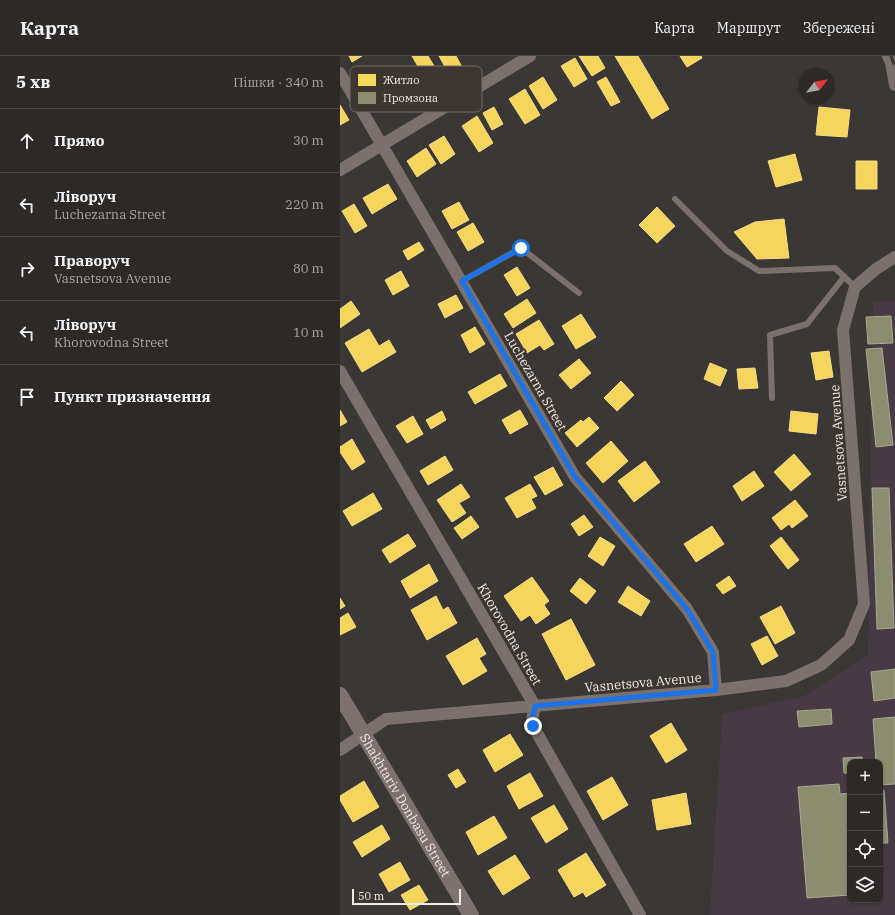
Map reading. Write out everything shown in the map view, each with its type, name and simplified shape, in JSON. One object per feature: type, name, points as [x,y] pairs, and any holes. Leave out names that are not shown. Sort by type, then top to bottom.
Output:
[{"type":"street","points":[[482,85],[530,56]]},
{"type":"street","points":[[888,56],[891,63],[895,85]]},
{"type":"street","name":"Luchezarna Street","points":[[340,74],[350,91]]},
{"type":"street","name":"Luchezarna Street","points":[[363,112],[575,477],[687,609],[713,652],[716,690]]},
{"type":"street","points":[[340,170],[436,112]]},
{"type":"street","points":[[855,287],[876,269],[895,257]]},
{"type":"street","name":"Vasnetsova Avenue","points":[[340,750],[386,719],[716,690],[786,682],[822,665],[849,640],[864,604],[844,330],[855,287]]},
{"type":"street","name":"Khorovodna Street","points":[[340,371],[535,706],[532,720],[533,726],[640,915]]},
{"type":"street","name":"Shakhtariv Donbasu Street","points":[[340,695],[471,915]]},
{"type":"lane","points":[[675,199],[727,251],[759,271],[835,268],[855,287]]},
{"type":"lane","points":[[462,281],[521,248],[579,293]]},
{"type":"lane","points":[[772,398],[770,335],[806,324],[844,277]]},
{"type":"shaded area","points":[[873,301],[895,302],[895,915],[710,915],[722,714],[804,696],[868,655]]},
{"type":"building: Житло","points":[[349,56],[362,56],[352,62]]},
{"type":"building: Житло","points":[[412,56],[428,56],[434,66],[418,66]]},
{"type":"building: Житло","points":[[439,56],[456,56],[461,66],[445,66]]},
{"type":"building: Житло","points":[[579,56],[598,56],[605,68],[592,76]]},
{"type":"building: Житло","points":[[615,56],[638,56],[669,109],[652,119]]},
{"type":"building: Житло","points":[[680,56],[701,56],[702,58],[687,67]]},
{"type":"building: Житло","points":[[575,58],[587,79],[574,87],[561,66]]},
{"type":"building: Житло","points":[[543,77],[557,100],[543,109],[529,86]]},
{"type":"building: Житло","points":[[606,77],[620,102],[611,106],[597,82]]},
{"type":"building: Житло","points":[[525,89],[540,115],[525,124],[509,99]]},
{"type":"building: Житло","points":[[340,105],[349,120],[340,125]]},
{"type":"building: Житло","points":[[494,107],[503,124],[492,130],[483,113]]},
{"type":"building: Житло","points":[[819,107],[850,110],[847,137],[816,135]]},
{"type":"building: Житло","points":[[477,116],[493,143],[479,152],[462,126]]},
{"type":"building: Житло","points":[[444,136],[455,154],[441,164],[429,145]]},
{"type":"building: Житло","points":[[426,148],[436,164],[417,177],[407,161]]},
{"type":"building: Житло","points":[[795,154],[802,180],[776,187],[768,161]]},
{"type":"building: Житло","points":[[856,161],[877,161],[877,189],[856,189]]},
{"type":"building: Житло","points":[[388,184],[397,199],[372,214],[363,198]]},
{"type":"building: Житло","points":[[459,202],[469,220],[452,229],[442,211]]},
{"type":"building: Житло","points":[[354,204],[367,226],[355,233],[342,211]]},
{"type":"building: Житло","points":[[657,207],[675,226],[657,243],[639,225]]},
{"type":"building: Житло","points":[[784,219],[789,258],[757,259],[734,232],[755,222]]},
{"type":"building: Житло","points":[[473,223],[484,242],[468,251],[457,232]]},
{"type":"building: Житло","points":[[419,242],[424,250],[408,260],[403,251]]},
{"type":"building: Житло","points":[[517,267],[530,288],[517,296],[504,275]]},
{"type":"building: Житло","points":[[401,271],[409,286],[393,295],[385,280]]},
{"type":"building: Житло","points":[[456,295],[463,308],[445,318],[438,304]]},
{"type":"building: Житло","points":[[527,299],[536,313],[513,328],[504,314]]},
{"type":"building: Житло","points":[[351,301],[360,314],[340,328],[340,309]]},
{"type":"building: Житло","points":[[581,314],[596,337],[576,349],[562,326]]},
{"type":"building: Житло","points":[[539,320],[554,344],[544,350],[540,345],[527,353],[516,334]]},
{"type":"building: Житло","points":[[475,327],[485,344],[470,353],[461,335]]},
{"type":"building: Житло","points":[[369,329],[379,346],[389,340],[396,352],[362,372],[345,343]]},
{"type":"building: Житло","points":[[829,351],[833,377],[816,380],[811,353]]},
{"type":"building: Житло","points":[[579,359],[591,373],[571,389],[559,375]]},
{"type":"building: Житло","points":[[710,363],[727,370],[720,386],[704,379]]},
{"type":"building: Житло","points":[[755,368],[758,388],[739,389],[737,369]]},
{"type":"building: Житло","points":[[500,374],[507,386],[475,404],[468,392]]},
{"type":"building: Житло","points":[[621,381],[634,395],[617,411],[604,398]]},
{"type":"building: Житло","points":[[340,410],[347,422],[340,426]]},
{"type":"building: Житло","points":[[520,410],[528,424],[510,434],[502,420]]},
{"type":"building: Житло","points":[[442,411],[446,420],[431,429],[426,420]]},
{"type":"building: Житло","points":[[791,411],[818,414],[816,434],[789,431]]},
{"type":"building: Житло","points":[[413,416],[423,434],[407,443],[396,426]]},
{"type":"building: Житло","points":[[589,417],[599,428],[577,447],[565,433],[581,420],[583,422]]},
{"type":"building: Житло","points":[[352,439],[365,462],[352,470],[340,452],[340,447]]},
{"type":"building: Житло","points":[[611,441],[628,461],[603,483],[586,463]]},
{"type":"building: Житло","points":[[794,454],[811,474],[791,491],[774,472]]},
{"type":"building: Житло","points":[[445,456],[453,470],[428,485],[420,471]]},
{"type":"building: Житло","points":[[645,461],[660,482],[634,502],[618,481]]},
{"type":"building: Житло","points":[[553,467],[563,485],[545,495],[534,477]]},
{"type":"building: Житло","points":[[754,471],[764,486],[742,501],[733,486]]},
{"type":"building: Житло","points":[[461,484],[470,497],[459,503],[466,513],[452,522],[437,500]]},
{"type":"building: Житло","points":[[530,484],[537,496],[531,499],[536,508],[517,518],[505,498]]},
{"type":"building: Житло","points":[[373,493],[382,509],[352,526],[343,511]]},
{"type":"building: Житло","points":[[795,500],[808,516],[792,528],[789,524],[781,530],[772,518]]},
{"type":"building: Житло","points":[[584,515],[593,527],[579,536],[571,524]]},
{"type":"building: Житло","points":[[471,516],[479,527],[462,539],[454,528]]},
{"type":"building: Житло","points":[[712,526],[724,544],[696,562],[684,544]]},
{"type":"building: Житло","points":[[408,534],[416,546],[390,563],[382,550]]},
{"type":"building: Житло","points":[[600,537],[615,546],[603,566],[588,556]]},
{"type":"building: Житло","points":[[781,537],[799,560],[788,569],[770,546]]},
{"type":"building: Житло","points":[[429,564],[438,581],[410,598],[401,581]]},
{"type":"building: Житло","points":[[729,576],[736,586],[723,594],[716,585]]},
{"type":"building: Житло","points":[[532,577],[549,601],[544,605],[550,614],[536,624],[530,615],[521,621],[504,596]]},
{"type":"building: Житло","points":[[580,578],[596,591],[586,604],[570,591]]},
{"type":"building: Житло","points":[[628,586],[650,601],[641,616],[618,602]]},
{"type":"building: Житло","points":[[436,596],[443,610],[448,607],[457,623],[427,640],[411,610]]},
{"type":"building: Житло","points":[[340,598],[345,606],[340,609]]},
{"type":"building: Житло","points":[[781,606],[795,633],[775,644],[760,617]]},
{"type":"building: Житло","points":[[348,613],[356,627],[340,635],[340,618]]},
{"type":"building: Житло","points":[[571,619],[595,665],[566,680],[542,634]]},
{"type":"building: Житло","points":[[767,636],[778,656],[762,665],[751,644]]},
{"type":"building: Житло","points":[[477,638],[486,654],[479,658],[487,671],[463,685],[446,656]]},
{"type":"building: Житло","points":[[671,723],[687,750],[666,763],[650,736]]},
{"type":"building: Житло","points":[[510,734],[523,755],[495,772],[483,750]]},
{"type":"building: Житло","points":[[458,769],[466,782],[456,788],[448,775]]},
{"type":"building: Житло","points":[[530,773],[543,796],[519,809],[507,786]]},
{"type":"building: Житло","points":[[612,777],[628,805],[603,820],[587,791]]},
{"type":"building: Житло","points":[[364,781],[379,807],[353,822],[340,800],[340,796]]},
{"type":"building: Житло","points":[[686,793],[691,824],[657,830],[652,800]]},
{"type":"building: Житло","points":[[554,805],[568,829],[546,843],[531,818]]},
{"type":"building: Житло","points":[[494,816],[507,838],[478,855],[466,832]]},
{"type":"building: Житло","points":[[382,825],[390,839],[362,857],[353,842]]},
{"type":"building: Житло","points":[[586,853],[606,885],[586,897],[583,892],[574,897],[558,870]]},
{"type":"building: Житло","points":[[515,855],[530,878],[503,895],[488,871]]},
{"type":"building: Житло","points":[[400,862],[410,880],[389,892],[379,874]]},
{"type":"building: Житло","points":[[419,885],[428,900],[410,910],[401,895]]},
{"type":"building: Промзона","points":[[891,316],[893,343],[868,344],[866,317]]},
{"type":"building: Промзона","points":[[882,348],[893,445],[876,447],[866,349]]},
{"type":"building: Промзона","points":[[872,488],[889,488],[894,628],[877,629]]},
{"type":"building: Промзона","points":[[895,669],[895,698],[874,701],[871,672]]},
{"type":"building: Промзона","points":[[831,709],[832,724],[799,727],[797,711]]},
{"type":"building: Промзона","points":[[895,717],[895,784],[883,785],[883,759],[876,759],[873,719]]},
{"type":"building: Промзона","points":[[862,757],[862,759],[847,759],[847,773],[844,773],[843,758]]},
{"type":"building: Промзона","points":[[839,784],[840,794],[847,793],[847,895],[807,898],[798,787]]},
{"type":"building: Промзона","points":[[884,790],[888,843],[883,843]]},
{"type":"railway","points":[[891,56],[895,67]]},
{"type":"route","points":[[521,248],[462,281],[575,477],[687,609],[713,652],[716,690],[535,706],[532,720],[533,726]]}]
